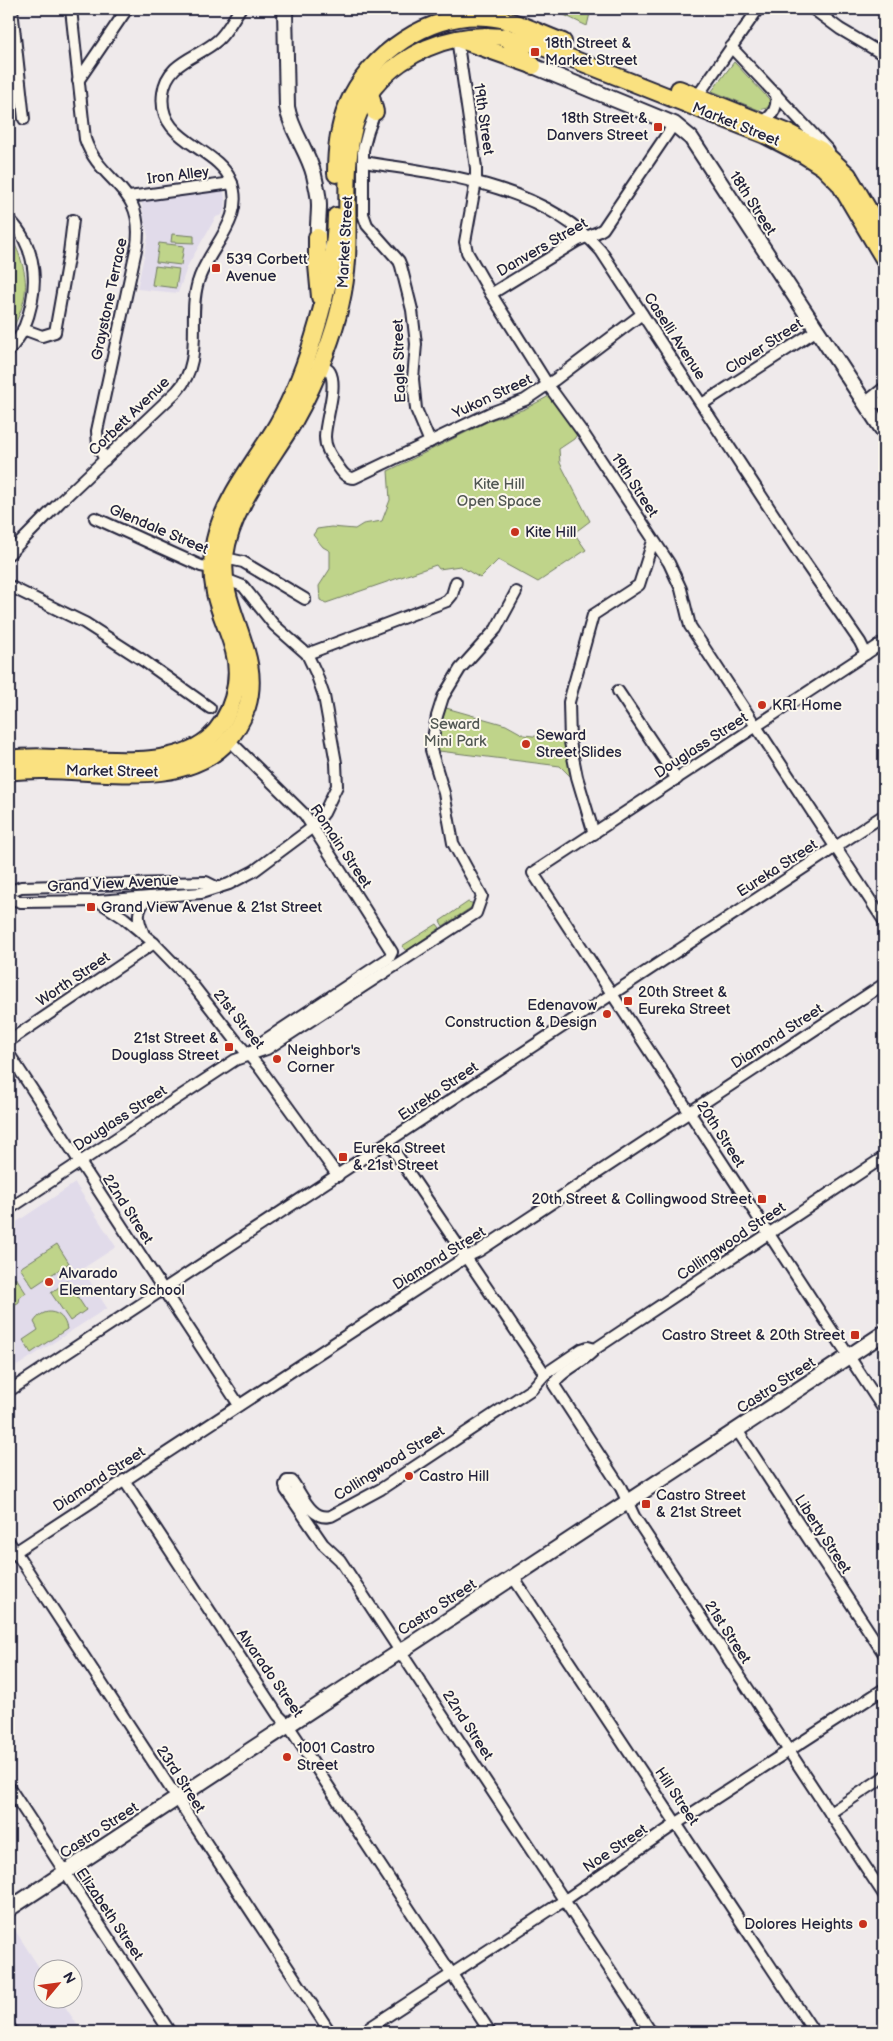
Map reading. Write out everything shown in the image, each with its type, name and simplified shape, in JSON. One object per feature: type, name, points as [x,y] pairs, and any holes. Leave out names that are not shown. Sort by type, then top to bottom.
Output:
[{"type":"main road","name":"Market Street","points":[[9,772],[36,770],[146,773],[169,771],[200,761],[218,751],[238,727],[247,706],[251,687],[251,670],[247,649],[230,602],[225,579],[218,563],[237,515],[299,412],[321,365],[338,314],[344,286],[336,235],[337,143],[347,106],[358,84],[374,65],[398,45],[425,29],[449,21],[474,17],[509,21],[694,101],[775,140],[823,167],[839,183],[884,259]]},
{"type":"main road","points":[[425,29],[442,31],[485,27],[495,30],[507,37],[522,56],[533,66]]},
{"type":"main road","name":"Market Street","points":[[9,759],[36,757],[156,759],[186,752],[208,738],[217,729],[228,712],[233,697],[237,671],[232,642],[218,605],[217,532],[226,510],[282,416],[305,360],[340,259],[349,144],[358,113],[370,93],[384,77],[412,56],[433,45],[457,38],[477,36],[507,37],[540,46],[694,101],[762,122],[811,144],[840,166],[856,187],[884,236]]},
{"type":"main road","points":[[457,38],[533,66]]},
{"type":"main road","points":[[370,93],[375,112]]},
{"type":"main road","points":[[317,237],[316,257],[320,289],[320,315]]},
{"type":"street","points":[[12,9],[24,119]]},
{"type":"street","name":"Graystone Terrace","points":[[71,9],[83,125],[87,146],[94,159],[129,197],[136,216],[138,238],[97,431],[98,446],[105,460]]},
{"type":"street","points":[[78,81],[127,9]]},
{"type":"street","points":[[232,183],[221,167],[170,126],[164,114],[162,102],[167,78],[173,69],[219,39],[240,9]]},
{"type":"street","points":[[286,9],[287,107],[290,122],[309,161],[316,186],[319,206],[317,237],[321,252],[340,259]]},
{"type":"street","points":[[694,101],[758,9]]},
{"type":"street","points":[[813,9],[840,29],[884,55]]},
{"type":"street","name":"19th Street","points":[[457,38],[476,168],[476,181],[465,242],[467,252],[548,385],[583,433],[669,563],[681,589],[690,626],[884,921]]},
{"type":"street","points":[[731,47],[816,136],[840,166]]},
{"type":"street","name":"18th Street","points":[[533,66],[674,124],[691,138],[884,432]]},
{"type":"street","points":[[762,122],[775,110],[776,93]]},
{"type":"street","name":"Eagle Street","points":[[375,112],[365,140],[362,207],[364,219],[399,261],[412,310],[416,344],[413,393],[418,419],[430,442]]},
{"type":"street","name":"Danvers Street","points":[[491,294],[603,228],[674,124]]},
{"type":"street","name":"Caselli Avenue","points":[[363,162],[476,181],[537,204],[560,216],[588,237],[600,251],[802,558],[860,642],[866,654]]},
{"type":"street","name":"Iron Alley","points":[[129,197],[232,183]]},
{"type":"street","name":"Corbett Avenue","points":[[9,554],[177,391],[188,376],[194,356],[193,308],[195,290],[200,274],[234,211],[235,192],[232,183]]},
{"type":"street","points":[[9,219],[26,240],[35,272],[34,293],[23,329],[9,351]]},
{"type":"street","points":[[23,329],[42,336],[55,332],[73,220]]},
{"type":"street","name":"Yukon Street","points":[[321,365],[329,370],[332,381],[325,437],[327,448],[342,472],[350,478],[358,477],[490,413],[525,400],[548,385],[642,314]]},
{"type":"street","name":"Clover Street","points":[[702,404],[817,330]]},
{"type":"street","points":[[305,360],[321,365]]},
{"type":"street","points":[[865,403],[884,388]]},
{"type":"street","points":[[865,403],[884,403]]},
{"type":"street","name":"Glendale Street","points":[[95,518],[201,566],[243,562],[305,599]]},
{"type":"street","points":[[594,834],[577,777],[570,740],[569,702],[593,616],[639,584],[653,541]]},
{"type":"street","name":"Grand View Avenue","points":[[9,898],[21,902],[98,901],[146,899],[201,893],[241,879],[313,827],[331,800],[337,786],[336,763],[324,696],[306,654],[274,625],[243,586],[225,579]]},
{"type":"street","points":[[306,654],[447,601],[452,595],[456,582]]},
{"type":"street","points":[[9,586],[85,623],[144,661],[210,708]]},
{"type":"street","name":"Douglass Street","points":[[9,1209],[235,1060],[267,1049],[476,913],[482,896],[453,843],[444,793],[431,750],[436,716],[443,697],[460,669],[496,629],[516,592]]},
{"type":"street","name":"Douglass Street","points":[[533,873],[884,642]]},
{"type":"street","points":[[618,691],[677,779]]},
{"type":"street","name":"Romain Street","points":[[229,740],[305,815],[392,952],[390,958]]},
{"type":"street","name":"Eureka Street","points":[[9,1391],[884,815]]},
{"type":"street","name":"20th Street","points":[[533,873],[884,1410]]},
{"type":"street","name":"Grand View Avenue","points":[[9,892],[20,887],[206,882],[218,888]]},
{"type":"street","points":[[145,935],[138,920],[139,908],[146,899]]},
{"type":"street","name":"21st Street","points":[[98,901],[145,935],[185,975],[236,1042],[249,1055],[338,1176]]},
{"type":"street","name":"Worth Street","points":[[9,1040],[154,943]]},
{"type":"street","name":"Douglass Street","points":[[249,1055],[262,1042],[390,958]]},
{"type":"street","name":"Diamond Street","points":[[12,1554],[884,984]]},
{"type":"street","name":"22nd Street","points":[[9,1054],[239,1405]]},
{"type":"street","points":[[388,1142],[545,1374]]},
{"type":"street","name":"Collingwood Street","points":[[555,1382],[588,1358],[595,1349],[884,1157]]},
{"type":"street","name":"Castro Street","points":[[9,1909],[884,1333]]},
{"type":"street","name":"Collingwood Street","points":[[320,1516],[331,1516],[381,1489],[532,1389],[545,1374],[582,1349],[588,1347],[595,1349]]},
{"type":"street","name":"21st Street","points":[[555,1382],[555,1388],[621,1488],[634,1516],[884,1895]]},
{"type":"street","name":"Liberty Street","points":[[737,1430],[884,1654]]},
{"type":"street","name":"Alvarado Street","points":[[124,1480],[278,1715],[288,1725],[490,2032]]},
{"type":"street","name":"22nd Street","points":[[320,1516],[311,1510],[292,1481],[287,1481],[286,1490],[323,1544],[340,1560],[651,2032]]},
{"type":"street","name":"23rd Street","points":[[9,1542],[12,1554],[330,2032]]},
{"type":"street","name":"Hill Street","points":[[512,1577],[814,2032]]},
{"type":"street","name":"Noe Street","points":[[363,2032],[565,1900],[677,1823],[884,1689]]},
{"type":"street","points":[[830,1813],[884,1777]]},
{"type":"street","name":"Elizabeth Street","points":[[9,1787],[170,2032]]},
{"type":"shaded area","points":[[223,188],[226,205],[222,215],[216,217],[188,265],[178,293],[137,289],[148,237],[141,201]]},
{"type":"shaded area","name":"Alvarado Elementary School","points":[[75,1183],[116,1247],[82,1269],[107,1308],[17,1366],[9,1355],[9,1227]]},
{"type":"shaded area","points":[[9,1921],[33,1958],[32,2008],[66,2008],[82,2032],[9,2032]]},
{"type":"green space","points":[[558,9],[591,9],[587,26],[558,12]]},
{"type":"green space","points":[[734,62],[769,99],[770,104],[767,108],[759,110],[712,91]]},
{"type":"green space","points":[[172,234],[194,236],[194,243],[171,242]]},
{"type":"green space","points":[[9,236],[19,253],[24,271],[25,290],[22,308],[9,336]]},
{"type":"green space","points":[[159,243],[184,246],[181,265],[156,262]]},
{"type":"green space","points":[[155,266],[179,269],[176,288],[152,285]]},
{"type":"green space","name":"Kite Hill Open Space","points":[[549,396],[554,399],[578,433],[574,439],[559,449],[560,463],[590,521],[574,533],[586,550],[538,582],[498,560],[480,578],[460,566],[439,569],[436,565],[326,603],[320,600],[319,586],[330,569],[330,551],[323,547],[313,535],[317,529],[331,527],[355,529],[363,524],[382,521],[390,500],[388,471],[491,420],[525,409]]},
{"type":"green space","name":"Seward Mini Park","points":[[439,706],[506,725],[524,735],[570,740],[577,777],[572,778],[560,766],[431,750]]},
{"type":"green space","points":[[468,902],[475,905],[443,926],[440,921]]},
{"type":"green space","points":[[437,924],[440,928],[406,951],[402,946]]},
{"type":"green space","points":[[57,1244],[69,1263],[33,1287],[20,1268]]},
{"type":"green space","points":[[17,1279],[26,1293],[20,1297],[19,1302],[9,1309],[9,1283]]},
{"type":"green space","points":[[67,1281],[86,1310],[70,1321],[51,1293]]},
{"type":"green space","points":[[50,1312],[62,1317],[67,1329],[31,1353],[23,1340],[38,1330],[34,1322],[37,1318]]},
{"type":"place","name":"18th Street & Market Street","points":[[535,52]]},
{"type":"place","name":"18th Street & Danvers Street","points":[[658,127]]},
{"type":"place","name":"539 Corbett Avenue","points":[[216,268]]},
{"type":"place","name":"Kite Hill","points":[[515,532]]},
{"type":"place","name":"KRI Home","points":[[762,705]]},
{"type":"place","name":"Seward Street Slides","points":[[526,744]]},
{"type":"place","name":"Grand View Avenue & 21st Street","points":[[91,907]]},
{"type":"place","name":"20th Street & Eureka Street","points":[[628,1001]]},
{"type":"place","name":"Edenavow Construction & Design","points":[[607,1014]]},
{"type":"place","name":"21st Street & Douglass Street","points":[[229,1047]]},
{"type":"place","name":"Neighbor's Corner","points":[[277,1059]]},
{"type":"place","name":"Eureka Street & 21st Street","points":[[343,1157]]},
{"type":"place","name":"20th Street & Collingwood Street","points":[[762,1199]]},
{"type":"place","name":"Alvarado Elementary School","points":[[49,1282]]},
{"type":"place","name":"Castro Street & 20th Street","points":[[855,1335]]},
{"type":"place","name":"Castro Hill","points":[[409,1476]]},
{"type":"place","name":"Castro Street & 21st Street","points":[[646,1504]]},
{"type":"place","name":"1001 Castro Street","points":[[287,1757]]},
{"type":"place","name":"Dolores Heights","points":[[863,1924]]}]
